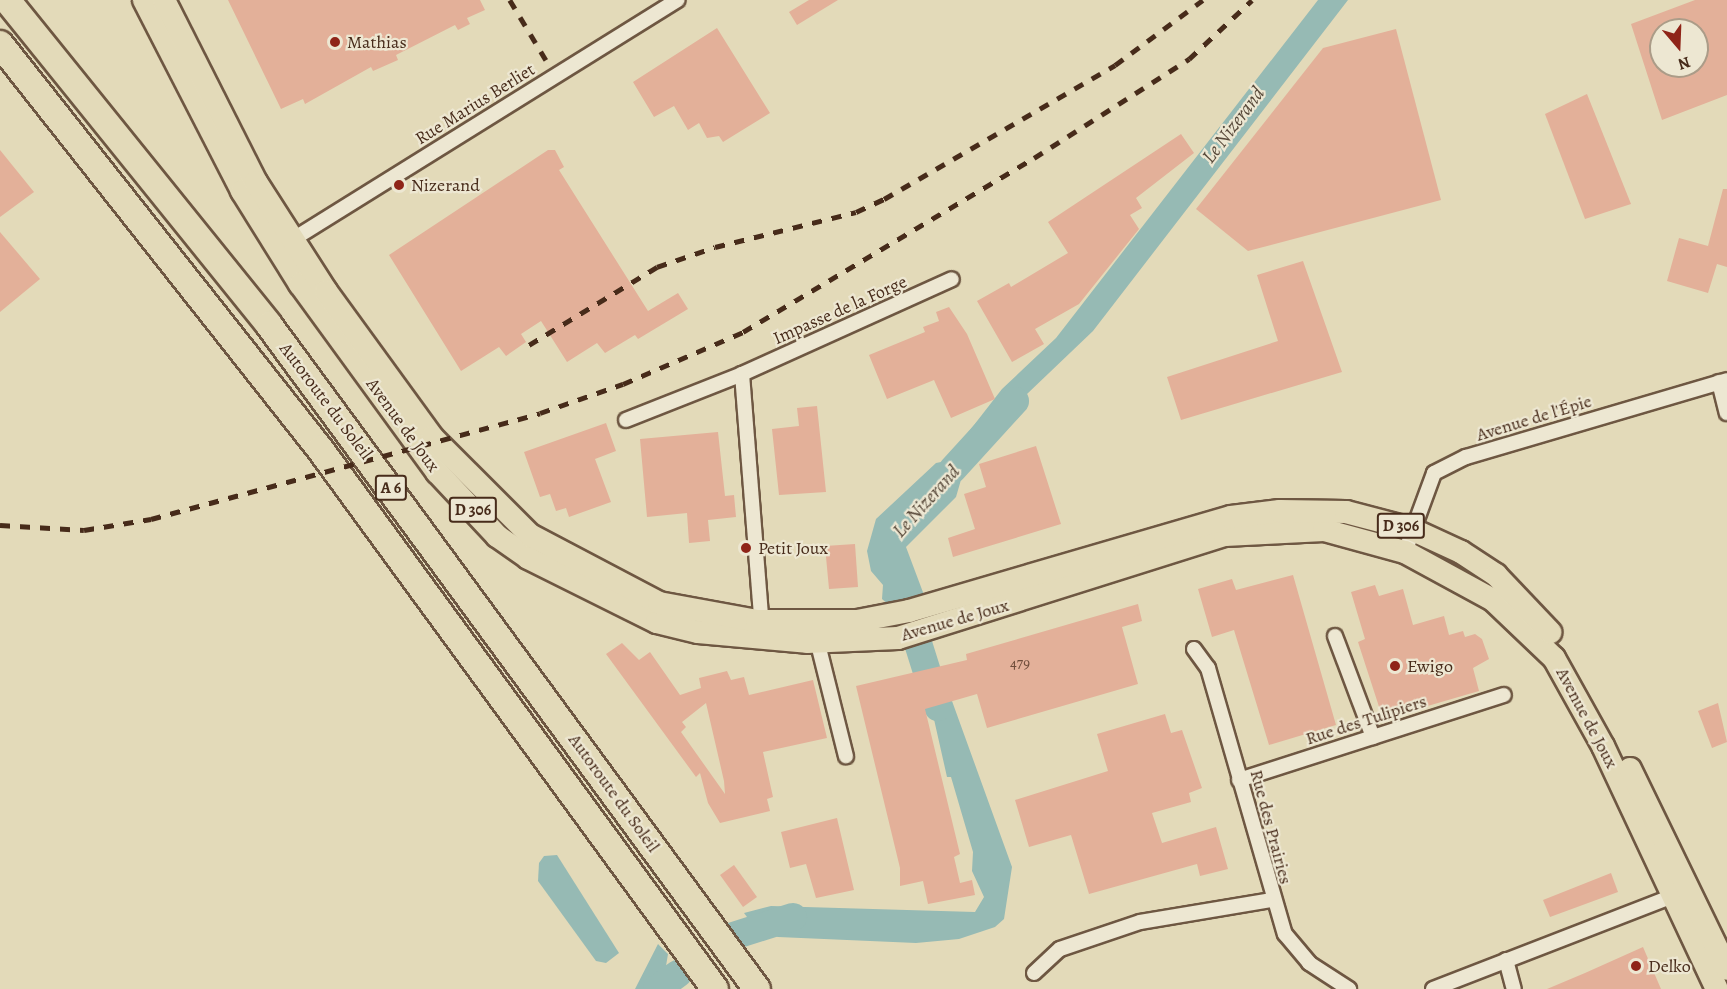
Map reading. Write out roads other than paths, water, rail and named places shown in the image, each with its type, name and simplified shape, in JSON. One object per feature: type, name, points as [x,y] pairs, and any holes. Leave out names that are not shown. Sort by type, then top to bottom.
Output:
[{"type":"highway","name":"Autoroute du Soleil","points":[[8,0],[269,325],[758,989]]},
{"type":"highway","name":"Autoroute du Soleil","points":[[0,44],[313,440],[715,989]]},
{"type":"main road","name":"Avenue de Joux","points":[[156,3],[221,154],[437,472],[496,536],[528,558],[657,622],[698,632],[763,630],[898,638],[1225,535],[1324,530],[1405,552],[1493,600],[1554,658],[1576,692],[1682,892],[1727,969]]},
{"type":"main road","name":"Avenue de Joux","points":[[815,632],[936,603],[1231,517],[1346,512],[1411,529],[1496,574],[1547,628],[1592,694],[1682,892],[1717,989]]},
{"type":"street","name":"Rue Marius Berliet","points":[[284,245],[678,0]]},
{"type":"street","name":"Impasse de la Forge","points":[[626,420],[742,374],[952,279]]},
{"type":"street","points":[[742,374],[763,630]]},
{"type":"street","points":[[1723,381],[1727,413]]},
{"type":"street","name":"Avenue de l'Épie","points":[[1405,552],[1411,529],[1434,473],[1466,457],[1723,381]]},
{"type":"street","points":[[815,632],[846,756]]},
{"type":"street","points":[[1335,636],[1373,737]]},
{"type":"street","name":"Rue des Prairies","points":[[1194,649],[1208,668],[1272,900],[1285,934],[1309,963],[1349,989]]},
{"type":"street","name":"Rue des Tulipiers","points":[[1239,780],[1504,695]]},
{"type":"street","points":[[1433,989],[1682,892]]},
{"type":"street","points":[[1034,973],[1060,950],[1140,922],[1272,900]]},
{"type":"street","points":[[1506,960],[1514,989]]},
{"type":"water","points":[[1318,0],[1348,0],[1093,331],[981,438],[965,466],[956,497],[906,547],[927,603],[898,613],[882,599],[883,585],[871,571],[867,551],[876,519],[936,463],[946,461],[1002,389],[1056,338]]},
{"type":"water","points":[[952,701],[1012,867],[1004,919],[995,927],[959,939],[916,943],[778,937],[756,929],[744,913],[771,906],[975,912],[984,897],[972,871],[973,852],[951,777],[947,777],[931,706]]},
{"type":"water","points":[[557,855],[619,953],[606,963],[596,961],[538,881],[539,863],[544,856]]},
{"type":"water","points":[[658,944],[668,954],[665,972],[675,989],[635,989]]},
{"type":"waterway","name":"Le Nizerand","points":[[953,469],[1015,401]]},
{"type":"waterway","name":"Le Nizerand","points":[[907,608],[938,707]]},
{"type":"waterway","name":"Le Nizerand","points":[[733,936],[793,917]]},
{"type":"waterway","name":"Le Nizerand","points":[[657,989],[678,974]]},
{"type":"railway","points":[[510,0],[549,65]]},
{"type":"railway","points":[[529,345],[657,267],[715,247],[856,212],[884,199],[1115,65],[1203,0]]},
{"type":"railway","points":[[0,525],[84,530],[151,519],[540,413],[623,384],[743,332],[1034,158],[1189,59],[1252,0]]},
{"type":"place","name":"Mathias","points":[[335,42]]},
{"type":"place","name":"Nizerand","points":[[399,185]]},
{"type":"place","name":"Petit Joux","points":[[746,548]]},
{"type":"place","name":"Ewigo","points":[[1395,666]]},
{"type":"place","name":"Delko","points":[[1636,966]]}]
